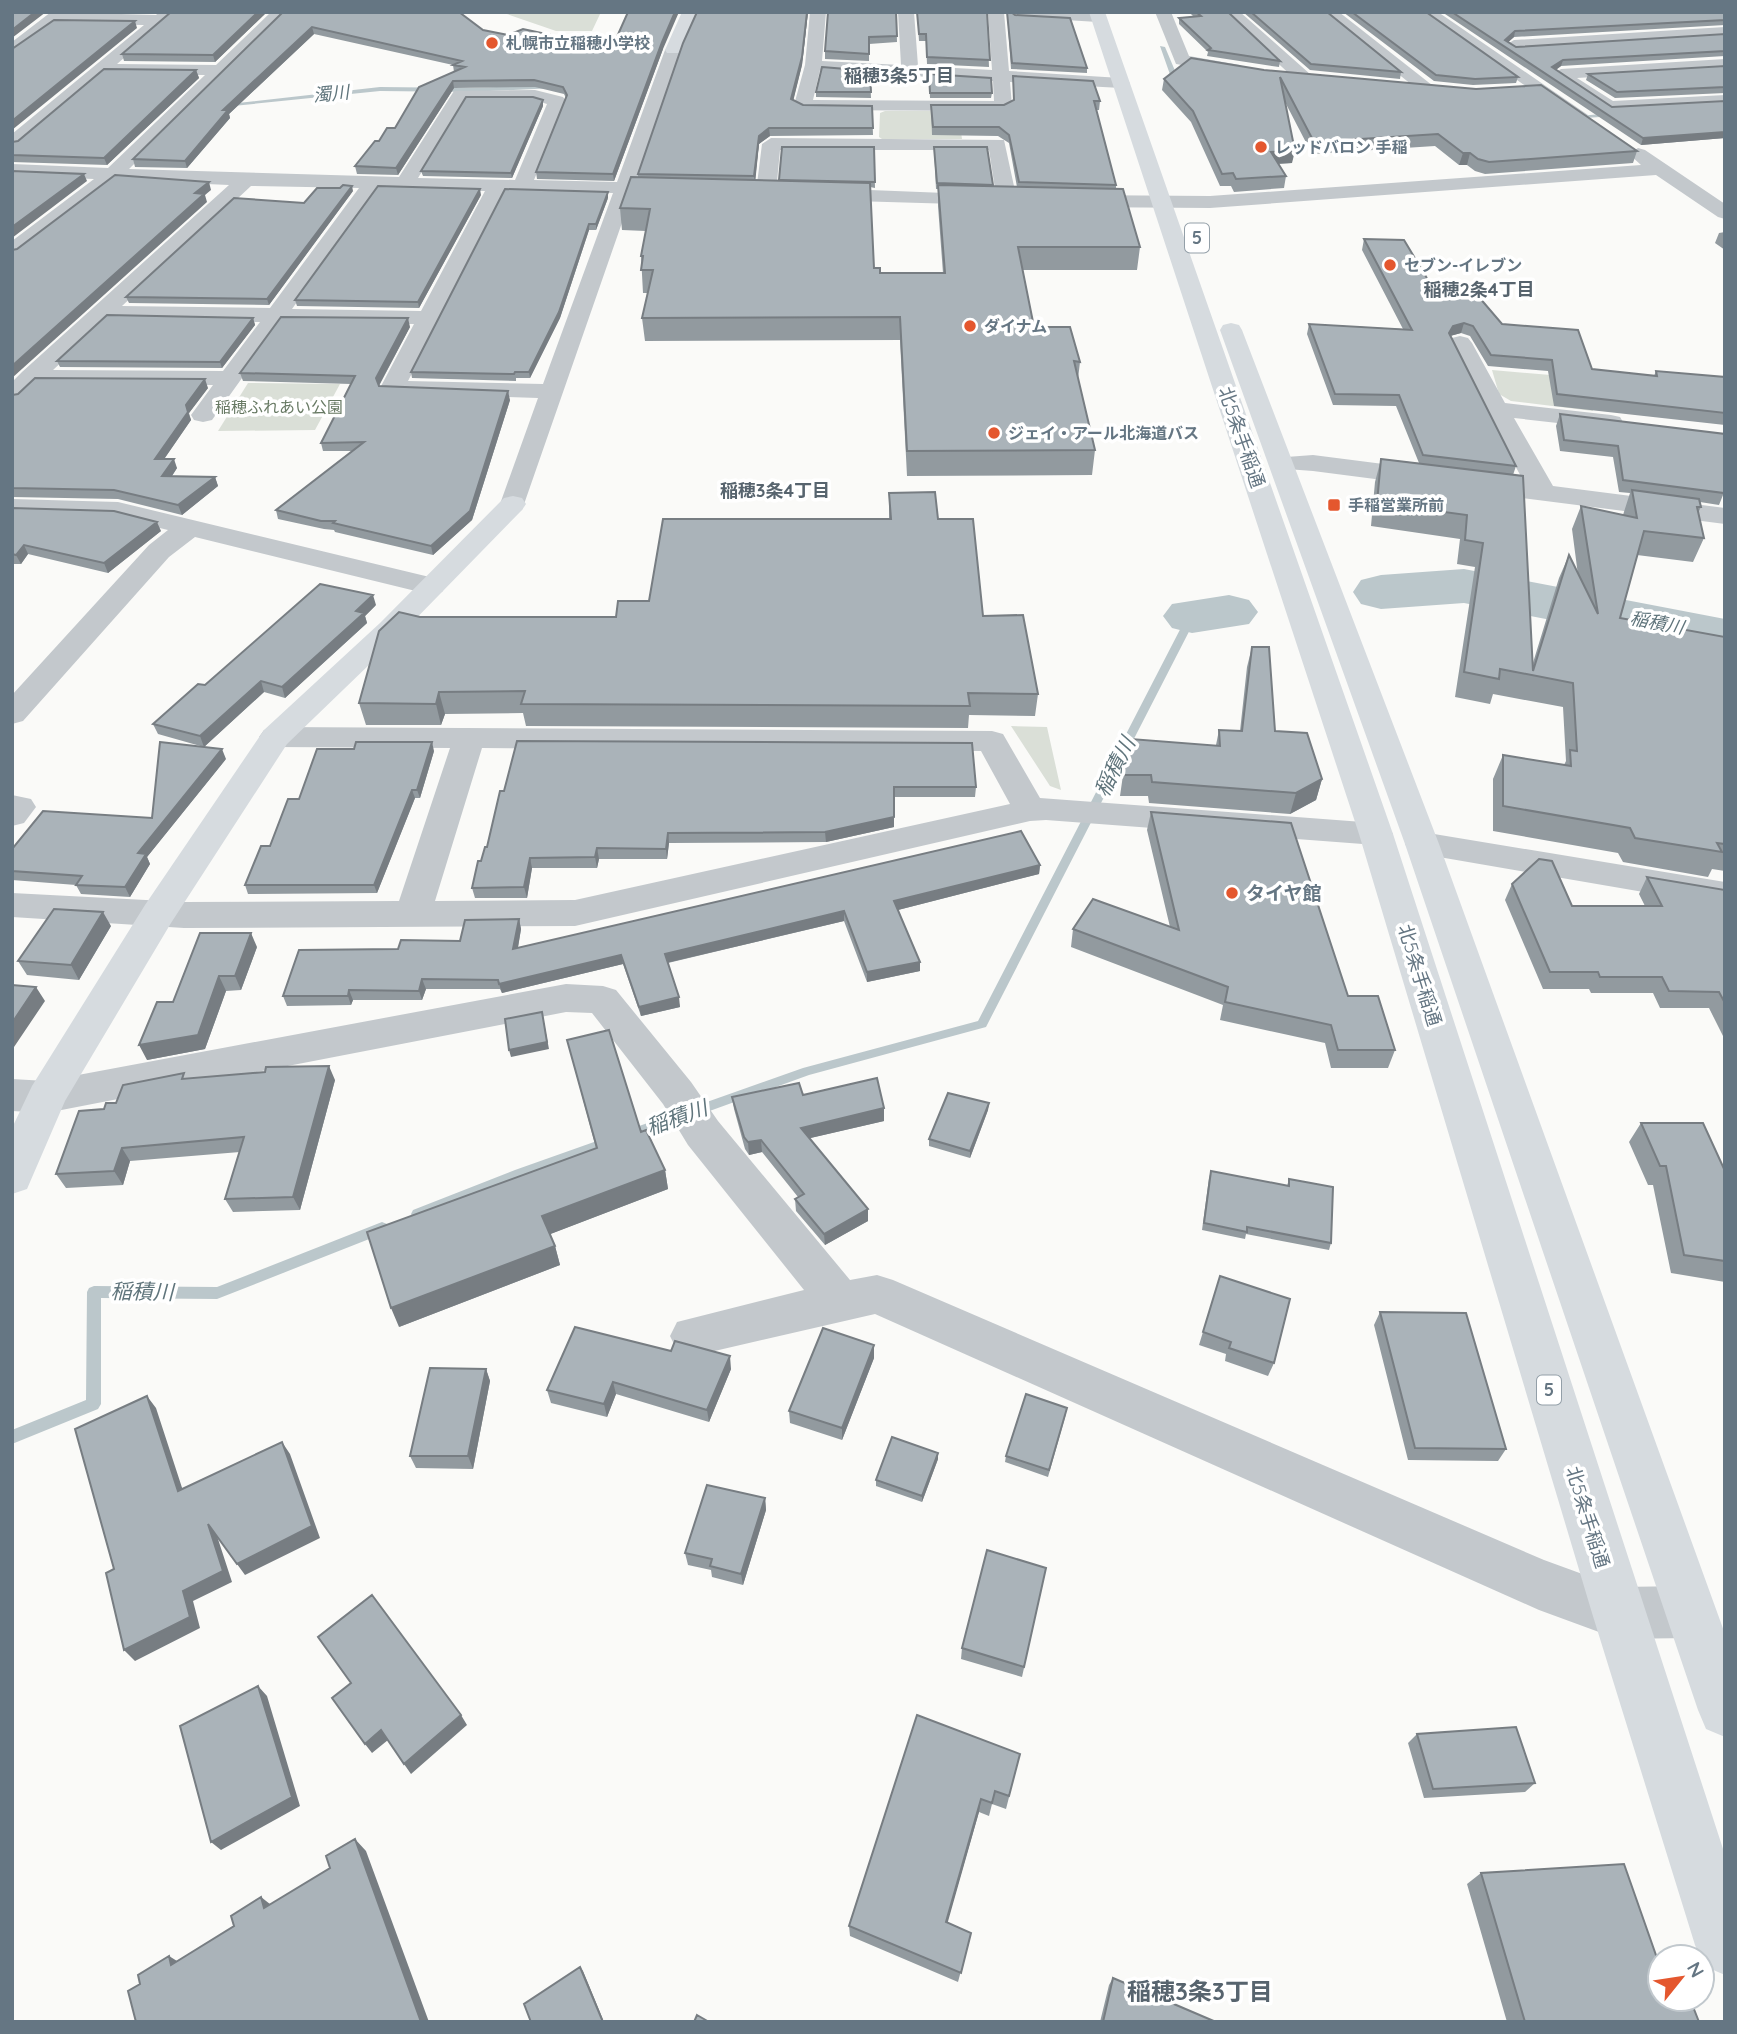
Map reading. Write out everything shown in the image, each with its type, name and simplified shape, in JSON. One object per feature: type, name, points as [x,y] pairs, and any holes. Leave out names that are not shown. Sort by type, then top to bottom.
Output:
[{"type":"main road","points":[[673,50],[690,12]]},
{"type":"main road","name":"北5条手稲通","points":[[1103,14],[1121,83],[1161,204],[1376,834],[1618,1613],[1725,1945]]},
{"type":"main road","name":"5","points":[[1103,14],[1186,210]]},
{"type":"main road","name":"北5条手稲通","points":[[1223,308],[1422,844],[1725,1710]]},
{"type":"main road","points":[[12,1177],[29,1096],[158,914],[275,737],[513,504]]},
{"type":"street","points":[[12,251],[113,174],[280,12]]},
{"type":"street","points":[[818,12],[813,65],[803,105],[864,124],[998,144],[1007,200]]},
{"type":"street","points":[[906,12],[911,71]]},
{"type":"street","points":[[741,191],[773,192],[771,144],[864,124],[1003,106],[996,12]]},
{"type":"street","points":[[1015,12],[1103,14]]},
{"type":"street","points":[[1163,12],[1182,60],[1267,74],[1311,78],[1231,12]]},
{"type":"street","points":[[1329,12],[1429,89]]},
{"type":"street","points":[[1427,12],[1590,119],[1725,117]]},
{"type":"street","points":[[12,50],[56,16],[164,16]]},
{"type":"street","points":[[12,143],[164,16]]},
{"type":"street","points":[[1725,32],[1509,41],[1610,106],[1725,100]]},
{"type":"street","points":[[513,504],[673,50]]},
{"type":"street","points":[[1549,67],[1725,64]]},
{"type":"street","points":[[813,65],[1121,83]]},
{"type":"street","points":[[101,69],[220,70]]},
{"type":"street","points":[[1401,86],[1451,91]]},
{"type":"street","points":[[1507,91],[1542,89]]},
{"type":"street","points":[[406,182],[460,95],[535,95],[557,101],[522,186]]},
{"type":"street","points":[[1627,146],[1725,213]]},
{"type":"street","points":[[1059,201],[1161,204],[1186,210],[1660,169]]},
{"type":"street","points":[[12,170],[246,180],[703,190]]},
{"type":"street","points":[[12,395],[246,180]]},
{"type":"street","points":[[203,415],[374,181]]},
{"type":"street","points":[[498,186],[392,388],[551,391]]},
{"type":"street","points":[[805,193],[1033,201]]},
{"type":"street","points":[[12,225],[46,226]]},
{"type":"street","points":[[100,312],[427,318]]},
{"type":"street","points":[[1460,343],[1544,494]]},
{"type":"street","points":[[30,377],[229,378]]},
{"type":"street","points":[[1496,410],[1631,425]]},
{"type":"street","points":[[1282,463],[1313,463],[1725,516]]},
{"type":"street","points":[[12,507],[118,510],[432,586]]},
{"type":"street","points":[[12,714],[159,551],[190,527]]},
{"type":"street","points":[[275,737],[992,741],[1038,809]]},
{"type":"street","points":[[413,915],[468,738]]},
{"type":"street","points":[[12,806],[19,807],[12,815]]},
{"type":"street","points":[[12,905],[158,914],[575,913],[1038,809],[1376,834]]},
{"type":"street","points":[[1422,844],[1725,894]]},
{"type":"street","points":[[29,1096],[566,998],[603,1000],[677,1093],[703,1133],[840,1301]]},
{"type":"street","points":[[693,1336],[877,1294],[1539,1584],[1618,1613],[1689,1612]]},
{"type":"green space","points":[[501,12],[601,12],[592,31],[556,31]]},
{"type":"green space","points":[[958,111],[962,139],[882,139],[879,137],[880,113]]},
{"type":"green space","points":[[1492,370],[1586,378],[1593,411],[1511,401],[1499,394]]},
{"type":"green space","name":"稲穂ふれあい公園","points":[[248,383],[340,384],[315,430],[218,431]]},
{"type":"green space","points":[[1011,726],[1047,727],[1061,790],[1050,786]]},
{"type":"building","points":[[12,12],[35,12],[12,30]]},
{"type":"building","points":[[171,12],[258,12],[213,55],[122,54]]},
{"type":"building","points":[[283,12],[459,12],[483,30],[508,35],[523,29],[612,48],[628,12],[675,12],[613,174],[536,172],[567,95],[563,87],[534,80],[453,81],[396,168],[355,166],[375,141],[379,141],[387,128],[395,128],[419,87],[465,67],[453,65],[462,61],[312,27],[223,110],[228,110],[185,161],[133,159]]},
{"type":"building","points":[[697,12],[807,12],[802,57],[791,99],[803,105],[872,106],[873,128],[769,128],[759,136],[754,176],[638,174],[683,43]]},
{"type":"building","points":[[828,12],[896,12],[897,36],[869,37],[869,54],[825,51]]},
{"type":"building","points":[[917,12],[987,12],[990,60],[927,57],[926,34],[919,34]]},
{"type":"building","points":[[1007,12],[1015,15],[1070,18],[1087,68],[1012,63]]},
{"type":"building","points":[[1196,12],[1228,12],[1280,61],[1208,50],[1211,48],[1179,18],[1201,16]]},
{"type":"building","points":[[1251,12],[1327,12],[1401,72],[1311,64]]},
{"type":"building","points":[[1352,12],[1426,12],[1518,77],[1475,79],[1436,75]]},
{"type":"building","points":[[1452,12],[1725,12],[1725,20],[1515,31],[1505,40],[1516,47],[1725,34],[1725,51],[1563,60],[1552,67],[1612,107],[1725,101],[1725,132],[1643,138]]},
{"type":"building","points":[[54,20],[135,21],[12,121],[12,49]]},
{"type":"building","points":[[1191,58],[1264,70],[1476,89],[1541,85],[1637,151],[1489,162],[1470,153],[1463,153],[1438,134],[1314,142],[1280,77],[1295,151],[1271,152],[1286,176],[1236,179],[1233,173],[1222,174],[1193,111],[1164,79]]},
{"type":"building","points":[[1725,66],[1725,87],[1617,92],[1588,74]]},
{"type":"building","points":[[822,67],[870,71],[871,92],[816,92]]},
{"type":"building","points":[[104,69],[196,70],[104,158],[12,155],[12,142],[18,141]]},
{"type":"building","points":[[929,74],[991,78],[992,93],[930,93]]},
{"type":"building","points":[[1013,76],[1093,81],[1100,101],[1094,101],[1116,185],[1019,182],[1009,135],[999,127],[933,127],[931,105],[1004,105],[1014,100]]},
{"type":"building","points":[[466,97],[533,97],[543,100],[511,173],[421,171]]},
{"type":"building","points":[[782,147],[874,147],[875,182],[779,180]]},
{"type":"building","points":[[934,147],[987,147],[993,185],[937,183]]},
{"type":"building","points":[[12,171],[84,174],[12,227]]},
{"type":"building","points":[[115,175],[209,182],[195,193],[204,194],[12,366],[12,250],[17,249]]},
{"type":"building","points":[[631,177],[870,183],[874,268],[880,268],[880,273],[945,273],[938,185],[1123,189],[1140,247],[1018,247],[1034,327],[1070,327],[1080,362],[1074,361],[1095,450],[907,451],[900,317],[642,318],[653,270],[641,270],[650,209],[620,208]]},
{"type":"building","points":[[343,185],[352,186],[267,299],[126,297],[234,198],[304,203],[317,188],[340,188]]},
{"type":"building","points":[[378,186],[480,189],[418,302],[295,300]]},
{"type":"building","points":[[505,189],[608,192],[596,224],[589,224],[559,312],[529,372],[411,372]]},
{"type":"building","points":[[1364,239],[1404,240],[1431,285],[1467,283],[1502,324],[1578,330],[1592,369],[1657,376],[1656,371],[1725,377],[1725,413],[1557,394],[1552,360],[1491,355],[1473,326],[1464,323],[1453,326],[1449,333],[1516,466],[1423,455],[1399,395],[1335,394],[1309,324],[1412,330]]},
{"type":"building","points":[[107,315],[253,318],[220,362],[57,361]]},
{"type":"building","points":[[281,317],[408,318],[376,378],[379,386],[508,391],[470,511],[431,546],[333,523],[335,521],[321,521],[276,510],[364,442],[321,443],[355,376],[240,373]]},
{"type":"building","points":[[35,378],[205,379],[186,405],[188,412],[155,459],[174,459],[162,476],[215,477],[178,505],[114,490],[12,488],[12,395],[18,394]]},
{"type":"building","points":[[1560,414],[1725,434],[1724,493],[1623,480],[1618,446],[1564,440]]},
{"type":"building","points":[[1381,459],[1523,476],[1533,671],[1569,555],[1598,614],[1581,506],[1637,518],[1632,490],[1699,499],[1701,507],[1697,507],[1704,538],[1644,531],[1620,618],[1725,637],[1725,844],[1717,843],[1722,852],[1635,838],[1630,828],[1503,806],[1503,755],[1571,766],[1570,750],[1577,751],[1573,683],[1500,669],[1499,679],[1464,672],[1483,543],[1465,540],[1467,515],[1377,503]]},
{"type":"building","points":[[935,492],[938,519],[973,519],[983,616],[1023,615],[1038,694],[968,693],[970,706],[521,704],[525,691],[439,692],[436,704],[359,703],[379,631],[399,612],[420,617],[616,617],[618,601],[649,601],[663,519],[891,519],[889,493]]},
{"type":"building","points":[[12,508],[114,511],[157,522],[104,563],[24,545],[16,555],[12,554]]},
{"type":"building","points":[[320,584],[373,595],[356,611],[364,613],[282,687],[261,681],[200,736],[153,724],[198,684],[205,685]]},
{"type":"building","points":[[1252,647],[1269,647],[1275,731],[1307,733],[1322,779],[1296,793],[1152,782],[1151,775],[1123,775],[1131,739],[1220,746],[1219,730],[1242,731]]},
{"type":"building","points":[[517,741],[972,743],[976,787],[894,787],[894,817],[825,832],[668,833],[666,849],[597,848],[595,857],[530,858],[524,887],[472,888],[478,861],[481,861],[487,847],[500,791],[504,791]]},
{"type":"building","points":[[160,742],[222,749],[138,853],[146,854],[125,887],[76,885],[82,876],[12,871],[12,849],[43,811],[152,818]]},
{"type":"building","points":[[356,742],[432,742],[417,790],[412,790],[374,885],[245,885],[261,846],[270,846],[288,799],[299,799],[317,749],[354,749]]},
{"type":"building","points":[[1151,812],[1291,823],[1348,996],[1378,996],[1395,1050],[1338,1050],[1331,1025],[1225,1002],[1228,987],[1073,929],[1093,899],[1179,930]]},
{"type":"building","points":[[1021,831],[1040,865],[894,901],[920,962],[867,972],[844,911],[665,954],[679,997],[639,1007],[621,955],[499,984],[498,980],[422,979],[419,991],[349,990],[348,996],[283,996],[299,950],[398,949],[401,940],[460,941],[465,920],[519,919],[513,949]]},
{"type":"building","points":[[1539,859],[1552,861],[1572,906],[1662,906],[1647,877],[1725,890],[1725,1003],[1719,992],[1669,991],[1662,977],[1600,977],[1598,972],[1550,972],[1512,884]]},
{"type":"building","points":[[54,909],[103,912],[71,965],[18,961]]},
{"type":"building","points":[[200,933],[251,933],[235,976],[219,976],[198,1035],[139,1045],[157,1002],[173,1002]]},
{"type":"building","points":[[12,985],[36,987],[12,1023]]},
{"type":"building","points":[[542,1012],[547,1042],[509,1050],[505,1019]]},
{"type":"building","points":[[609,1030],[641,1132],[646,1130],[665,1170],[542,1216],[555,1246],[391,1308],[367,1232],[597,1148],[567,1040]]},
{"type":"building","points":[[329,1066],[293,1197],[225,1199],[244,1137],[122,1148],[114,1171],[56,1174],[79,1111],[104,1109],[106,1103],[116,1103],[123,1085],[184,1073],[182,1079],[265,1072],[266,1067]]},
{"type":"building","points":[[877,1078],[884,1108],[801,1128],[868,1209],[824,1234],[795,1199],[804,1194],[761,1140],[748,1142],[744,1137],[732,1097],[799,1083],[803,1095]]},
{"type":"building","points":[[948,1093],[989,1103],[970,1151],[929,1139]]},
{"type":"building","points":[[1641,1123],[1703,1123],[1725,1171],[1725,1261],[1684,1255],[1666,1166],[1660,1166]]},
{"type":"building","points":[[1211,1171],[1289,1186],[1289,1179],[1333,1187],[1331,1243],[1247,1227],[1247,1232],[1204,1223]]},
{"type":"building","points":[[1220,1276],[1290,1299],[1274,1363],[1229,1348],[1231,1342],[1203,1332]]},
{"type":"building","points":[[1380,1312],[1466,1313],[1506,1449],[1415,1448]]},
{"type":"building","points":[[575,1327],[671,1351],[675,1341],[730,1356],[707,1410],[613,1382],[604,1404],[547,1390]]},
{"type":"building","points":[[823,1328],[874,1345],[842,1428],[789,1411]]},
{"type":"building","points":[[430,1368],[486,1369],[468,1456],[410,1456]]},
{"type":"building","points":[[1026,1394],[1067,1408],[1049,1470],[1006,1456]]},
{"type":"building","points":[[147,1396],[178,1491],[282,1442],[312,1526],[237,1564],[208,1524],[223,1571],[183,1591],[190,1617],[124,1650],[106,1573],[114,1569],[75,1429]]},
{"type":"building","points":[[892,1437],[938,1453],[922,1496],[876,1480]]},
{"type":"building","points":[[707,1485],[765,1498],[741,1574],[710,1566],[712,1559],[685,1553]]},
{"type":"building","points":[[987,1550],[1046,1568],[1024,1667],[962,1648]]},
{"type":"building","points":[[372,1595],[461,1715],[404,1764],[381,1730],[365,1744],[332,1698],[351,1683],[318,1637]]},
{"type":"building","points":[[258,1686],[292,1797],[211,1842],[180,1726]]},
{"type":"building","points":[[917,1715],[1020,1754],[1009,1796],[995,1791],[992,1803],[981,1799],[946,1922],[971,1933],[961,1973],[849,1926]]},
{"type":"building","points":[[1516,1727],[1535,1783],[1433,1789],[1417,1734]]},
{"type":"building","points":[[355,1839],[421,2022],[136,2022],[128,1991],[140,1984],[138,1975],[169,1956],[171,1965],[234,1926],[231,1916],[261,1897],[264,1908],[330,1868],[326,1856]]},
{"type":"building","points":[[1624,1864],[1652,1943],[1646,1943],[1646,2013],[1695,2013],[1699,2022],[1525,2022],[1481,1873]]},
{"type":"building","points":[[580,1967],[603,2022],[531,2022],[524,2004]]},
{"type":"building","points":[[1113,1978],[1216,2022],[1103,2022]]},
{"type":"building","points":[[697,2015],[709,2022],[694,2022]]},
{"type":"waterway","name":"濁川","points":[[1162,47],[1176,83],[1179,84]]},
{"type":"waterway","name":"濁川","points":[[223,105],[380,89],[553,87]]},
{"type":"waterway","name":"濁川","points":[[1569,117],[1614,115]]},
{"type":"waterway","name":"稲積川","points":[[1381,592],[1464,586],[1725,637]]},
{"type":"waterway","name":"稲積川","points":[[1192,616],[1229,612]]},
{"type":"waterway","name":"稲積川","points":[[418,1214],[520,1174],[807,1071],[982,1024],[1192,616]]},
{"type":"waterway","name":"稲積川","points":[[12,1437],[93,1404],[94,1292],[217,1293],[382,1228]]},
{"type":"place","name":"札幌市立稲穂小学校","points":[[492,43]]},
{"type":"place","name":"レッドバロン 手稲","points":[[1261,147]]},
{"type":"place","name":"セブン-イレブン","points":[[1390,265]]},
{"type":"place","name":"ダイナム","points":[[970,326]]},
{"type":"place","name":"ジェイ・アール北海道バス","points":[[994,433]]},
{"type":"place","name":"手稲営業所前","points":[[1334,505]]},
{"type":"place","name":"タイヤ館","points":[[1232,893]]},
{"type":"district","name":"稲穂3条5丁目","points":[[899,76]]},
{"type":"district","name":"稲穂2条4丁目","points":[[1479,290]]},
{"type":"district","name":"稲穂3条4丁目","points":[[775,491]]},
{"type":"district","name":"稲穂3条3丁目","points":[[1200,1992]]}]
